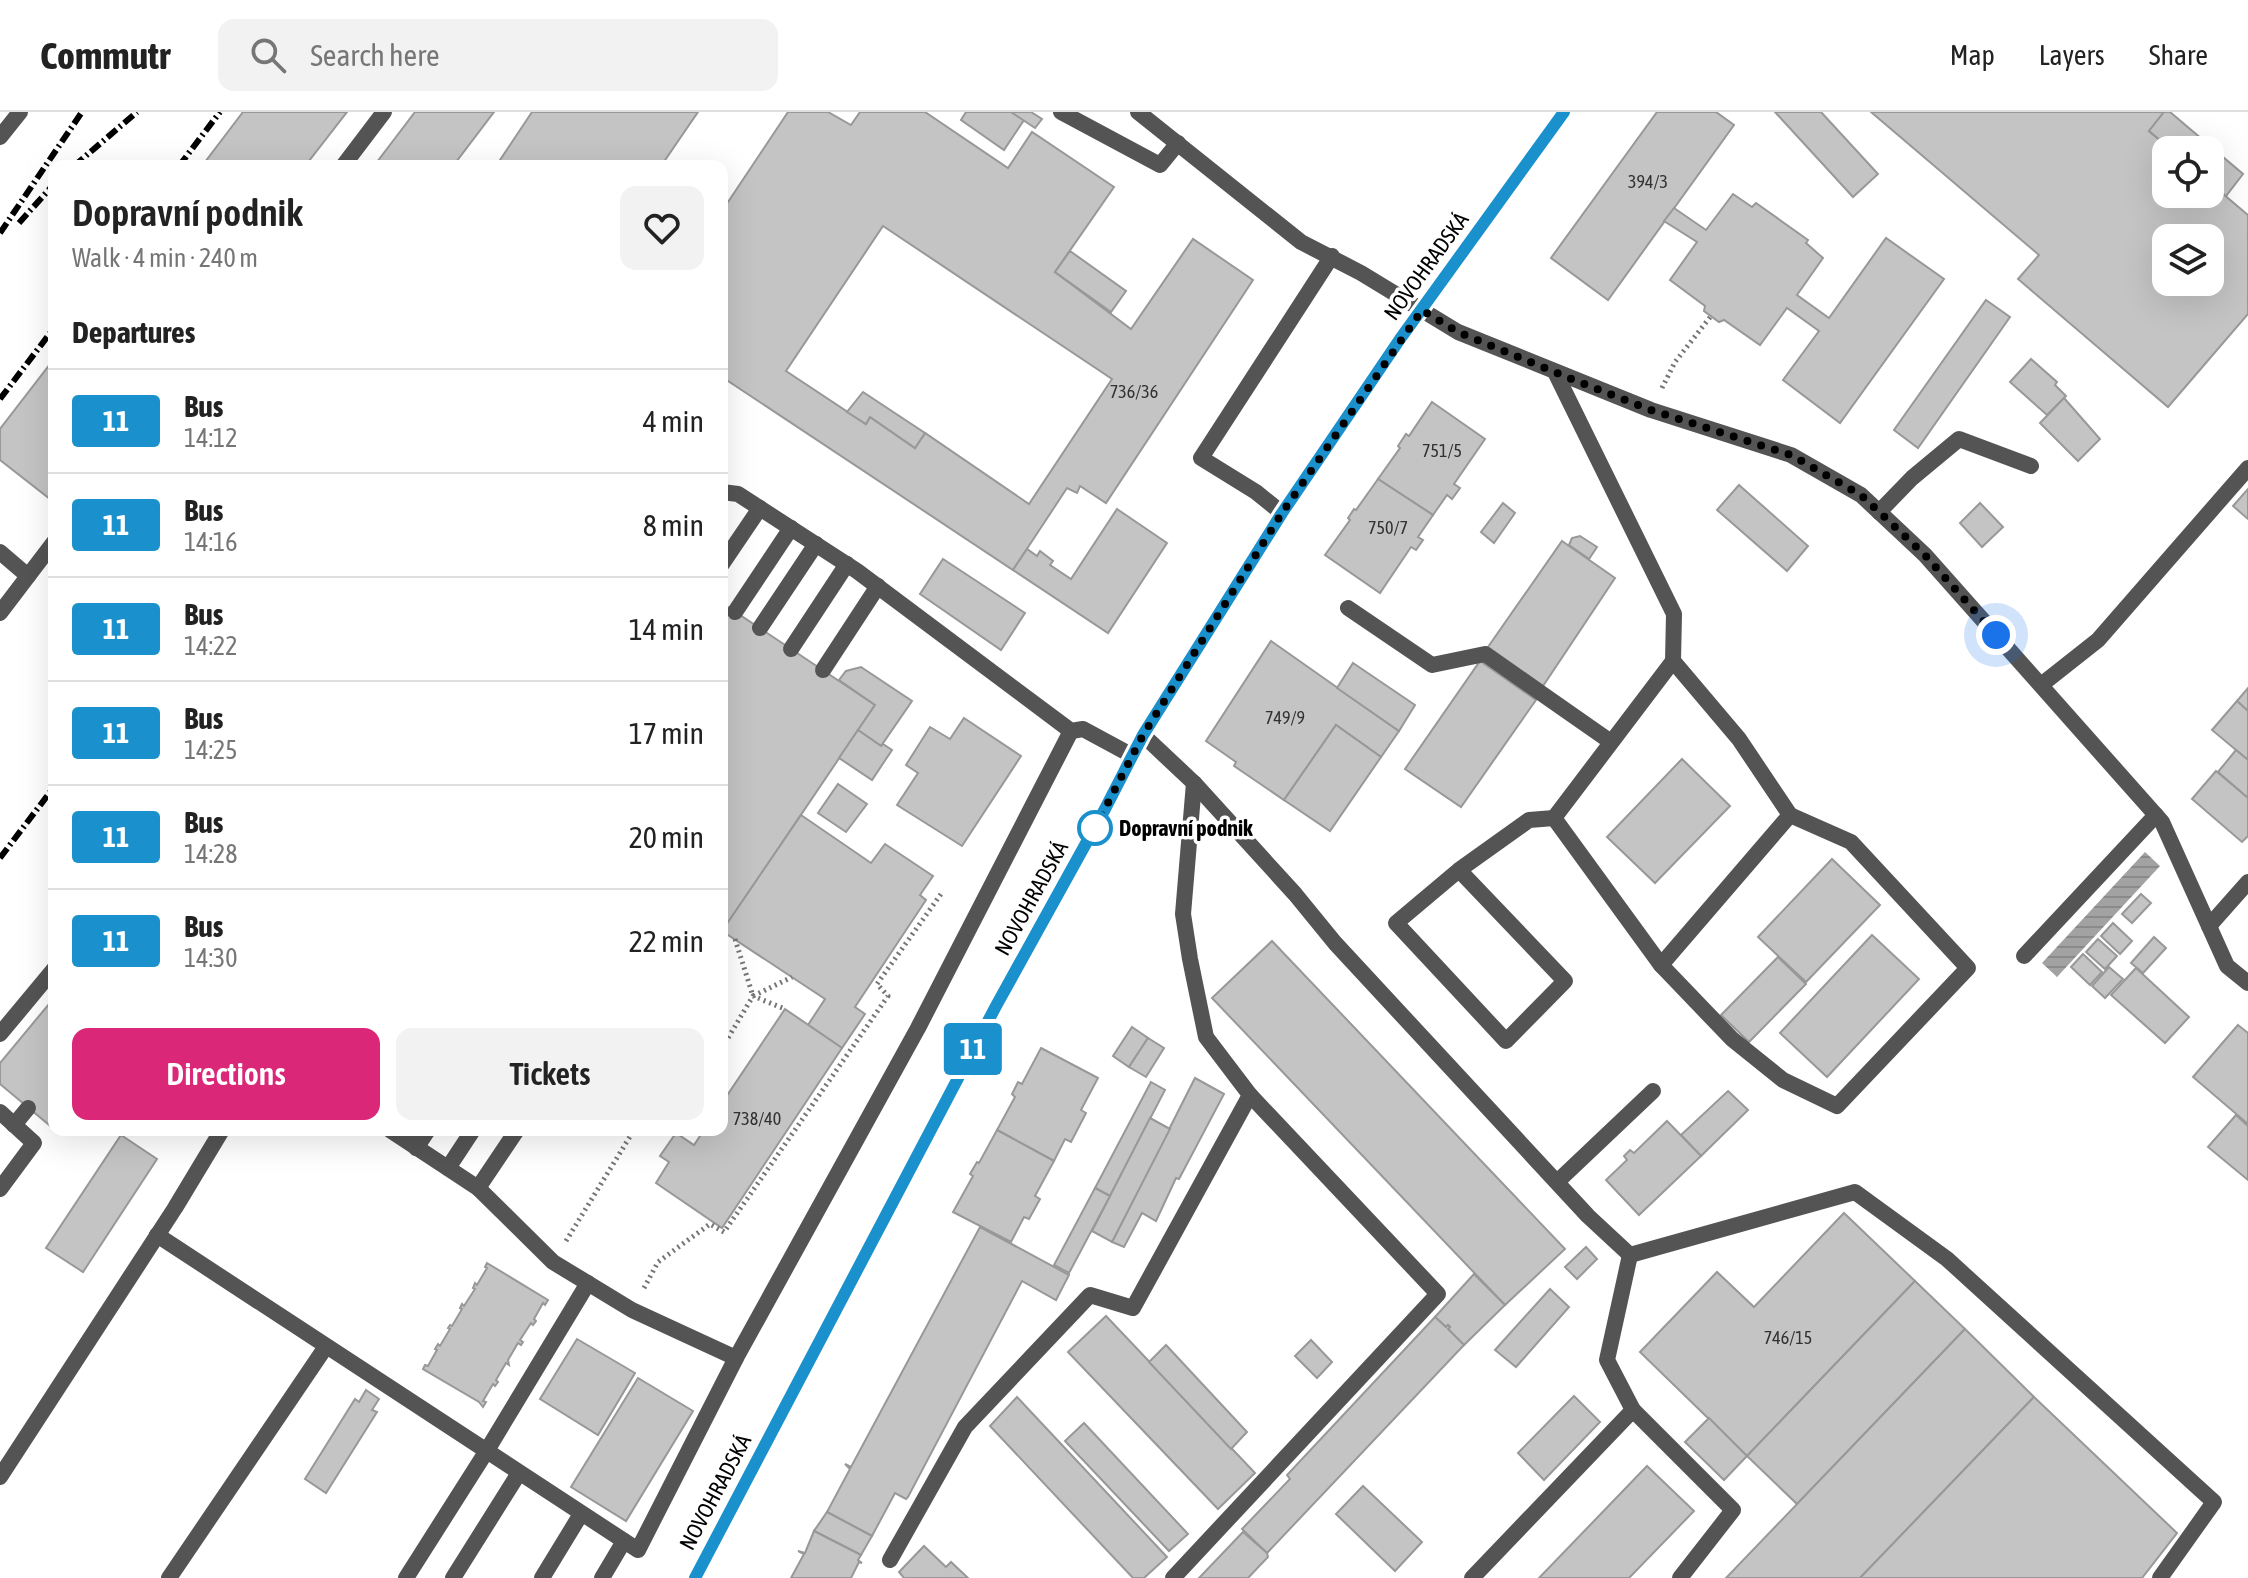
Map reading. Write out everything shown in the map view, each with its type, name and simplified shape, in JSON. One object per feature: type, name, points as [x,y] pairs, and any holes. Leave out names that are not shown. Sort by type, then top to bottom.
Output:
[{"type":"main road","name":"NOVOHRADSKÁ","points":[[695,1578],[996,1006],[1143,735],[1282,513],[1564,112]]},
{"type":"lane","points":[[0,137],[20,112]]},
{"type":"lane","points":[[348,160],[384,112]]},
{"type":"lane","points":[[1061,112],[1160,165],[1178,143]]},
{"type":"lane","points":[[1138,112],[1301,242],[1332,256],[1458,332],[1651,410],[1791,455],[1861,495],[1925,555],[2162,822],[2227,966],[2248,983]]},
{"type":"lane","points":[[1282,513],[1243,483],[1201,458],[1332,256]]},
{"type":"lane","points":[[1459,870],[1565,981],[1506,1041],[1396,923],[1459,870],[1529,820],[1554,818],[1673,661],[1674,614],[1555,372]]},
{"type":"lane","points":[[1879,512],[1912,478],[1959,439],[2031,466]]},
{"type":"lane","points":[[2041,685],[2098,640],[2248,468]]},
{"type":"lane","points":[[728,494],[738,494],[847,564],[1071,731],[1083,729],[1133,756]]},
{"type":"lane","points":[[728,555],[760,508]]},
{"type":"lane","points":[[735,612],[791,528]]},
{"type":"lane","points":[[760,628],[816,544]]},
{"type":"lane","points":[[0,613],[48,550]]},
{"type":"lane","points":[[0,552],[28,576]]},
{"type":"lane","points":[[791,649],[847,564]]},
{"type":"lane","points":[[823,670],[878,586]]},
{"type":"lane","points":[[1348,608],[1432,665],[1485,654],[1611,742]]},
{"type":"lane","points":[[1554,818],[1661,965],[1732,1039],[1783,1080],[1837,1106],[1968,968],[1851,842],[1790,815],[1739,739],[1673,661]]},
{"type":"lane","points":[[157,1235],[325,1348],[638,1550],[736,1358],[918,1028],[1071,731]]},
{"type":"lane","points":[[1143,735],[1194,783],[1335,943],[1557,1182],[1630,1255]]},
{"type":"lane","points":[[1173,1578],[1438,1294],[1250,1095],[1206,1037],[1183,914],[1194,783]]},
{"type":"lane","points":[[1661,965],[1790,815]]},
{"type":"lane","points":[[2024,956],[2156,815]]},
{"type":"lane","points":[[2209,926],[2248,882]]},
{"type":"lane","points":[[0,1032],[48,976]]},
{"type":"lane","points":[[1557,1182],[1653,1091]]},
{"type":"lane","points":[[890,1560],[965,1427],[1090,1295],[1133,1308],[1250,1095]]},
{"type":"lane","points":[[14,1125],[28,1108]]},
{"type":"lane","points":[[0,1112],[34,1143],[0,1189]]},
{"type":"lane","points":[[0,1477],[218,1136]]},
{"type":"lane","points":[[399,1136],[478,1188],[553,1262],[632,1310],[736,1358]]},
{"type":"lane","points":[[416,1148],[424,1136]]},
{"type":"lane","points":[[448,1168],[469,1136]]},
{"type":"lane","points":[[478,1188],[513,1136]]},
{"type":"lane","points":[[1630,1255],[1855,1192],[1947,1259],[2214,1502],[2160,1578]]},
{"type":"lane","points":[[1630,1255],[1607,1360],[1633,1410],[1733,1510],[1680,1578]]},
{"type":"lane","points":[[406,1578],[588,1283]]},
{"type":"lane","points":[[169,1578],[325,1348]]},
{"type":"lane","points":[[1472,1578],[1633,1410]]},
{"type":"lane","points":[[453,1578],[519,1473]]},
{"type":"lane","points":[[542,1578],[581,1514]]},
{"type":"lane","points":[[602,1578],[624,1541]]},
{"type":"path","points":[[1651,410],[1675,362],[1711,316]]},
{"type":"path","points":[[632,1310],[658,1262],[710,1224],[724,1232],[888,996],[877,984],[941,894]]},
{"type":"path","points":[[735,939],[753,996]]},
{"type":"path","points":[[728,1038],[753,996],[792,977]]},
{"type":"path","points":[[753,996],[785,1009]]},
{"type":"path","points":[[553,1262],[630,1136]]},
{"type":"shaded area","points":[[2145,852],[2160,866],[2057,977],[2042,963]]},
{"type":"building","points":[[243,112],[347,112],[310,160],[207,160]]},
{"type":"building","points":[[415,112],[494,112],[458,160],[379,160]]},
{"type":"building","points":[[532,112],[698,112],[665,160],[500,160]]},
{"type":"building","points":[[788,112],[828,112],[851,125],[860,112],[925,112],[1008,168],[1032,132],[1114,187],[1055,272],[1131,329],[1193,239],[1253,280],[1106,503],[1080,486],[1077,493],[1067,488],[1013,570],[728,381],[728,202]],"holes":[[[883,226],[1112,379],[1029,504],[925,433],[915,448],[870,417],[866,424],[786,371]]]},
{"type":"building","points":[[966,112],[1011,112],[1024,120],[1004,150],[961,120]]},
{"type":"building","points":[[1011,112],[1031,112],[1042,119],[1035,128]]},
{"type":"building","points":[[1657,112],[1716,112],[1734,125],[1608,300],[1551,258]]},
{"type":"building","points":[[1775,112],[1821,112],[1878,174],[1853,197]]},
{"type":"building","points":[[1871,112],[2164,112],[2149,131],[2155,136],[2152,136],[2152,208],[2224,208],[2224,195],[2248,215],[2248,314],[2168,407],[2018,279],[2039,255]]},
{"type":"building","points":[[2164,112],[2170,112],[2198,136],[2155,136],[2149,131]]},
{"type":"building","points":[[2224,158],[2243,174],[2226,196],[2224,194]]},
{"type":"building","points":[[1733,194],[1752,207],[1756,203],[1808,240],[1806,243],[1823,258],[1797,295],[1829,318],[1886,238],[1944,279],[1840,423],[1783,380],[1819,331],[1787,308],[1760,345],[1724,320],[1719,322],[1704,311],[1705,306],[1670,280],[1697,242],[1664,221],[1674,208],[1706,230]]},
{"type":"building","points":[[1070,251],[1126,291],[1111,312],[1055,272]]},
{"type":"building","points":[[1986,300],[2010,317],[1918,448],[1894,430]]},
{"type":"building","points":[[2031,359],[2057,382],[2055,385],[2066,396],[2047,415],[2010,382]]},
{"type":"building","points":[[48,367],[48,497],[0,460],[0,429]]},
{"type":"building","points":[[863,392],[925,433],[915,448],[870,417],[866,424],[847,412]]},
{"type":"building","points":[[2064,398],[2100,439],[2078,461],[2040,423]]},
{"type":"building","points":[[1432,402],[1485,439],[1454,484],[1460,488],[1452,499],[1447,495],[1433,515],[1378,479],[1406,434],[1409,436]]},
{"type":"building","points":[[1378,479],[1433,515],[1418,537],[1423,540],[1416,550],[1411,547],[1380,593],[1325,555],[1350,520],[1348,518],[1354,509]]},
{"type":"building","points":[[1739,485],[1808,546],[1787,571],[1717,510]]},
{"type":"building","points":[[2248,489],[2248,519],[2233,506]]},
{"type":"building","points":[[1503,503],[1515,513],[1494,543],[1481,532]]},
{"type":"building","points":[[1980,503],[2003,527],[1982,547],[1960,523]]},
{"type":"building","points":[[1117,509],[1167,543],[1108,633],[1013,570],[1027,549],[1037,556],[1040,551],[1053,561],[1050,565],[1071,579]]},
{"type":"building","points":[[1580,536],[1597,547],[1589,559],[1569,545],[1572,538]]},
{"type":"building","points":[[1562,541],[1615,578],[1543,686],[1488,647]]},
{"type":"building","points":[[943,559],[1025,613],[1001,650],[920,594]]},
{"type":"building","points":[[728,607],[875,705],[728,923]]},
{"type":"building","points":[[1271,641],[1399,731],[1381,757],[1336,725],[1284,800],[1234,766],[1236,762],[1206,741]]},
{"type":"building","points":[[1480,661],[1536,700],[1461,807],[1405,769]]},
{"type":"building","points":[[1353,663],[1415,705],[1399,731],[1337,688]]},
{"type":"building","points":[[861,667],[912,701],[881,746],[858,730],[875,705],[839,680],[846,671]]},
{"type":"building","points":[[2248,688],[2248,711],[2237,701]]},
{"type":"building","points":[[2237,701],[2248,711],[2248,760],[2212,730]]},
{"type":"building","points":[[964,718],[1021,756],[962,846],[897,805],[918,773],[906,765],[930,727],[950,739]]},
{"type":"building","points":[[1336,725],[1381,757],[1330,831],[1284,800]]},
{"type":"building","points":[[858,730],[892,750],[872,780],[839,758]]},
{"type":"building","points":[[2236,750],[2248,760],[2248,798],[2218,772]]},
{"type":"building","points":[[1682,759],[1730,806],[1655,883],[1607,837]]},
{"type":"building","points":[[2216,771],[2248,798],[2248,836],[2242,842],[2192,799]]},
{"type":"building","points":[[838,784],[867,804],[846,832],[818,813]]},
{"type":"building","points":[[801,815],[871,863],[885,844],[933,876],[920,895],[926,900],[855,1007],[865,1014],[842,1048],[808,1025],[825,999],[728,935],[728,922]]},
{"type":"building","points":[[1832,859],[1880,905],[1806,982],[1758,937]]},
{"type":"building","points":[[2141,894],[2151,903],[2132,923],[2122,914]]},
{"type":"building","points":[[2113,923],[2132,941],[2120,954],[2101,936]]},
{"type":"building","points":[[1872,935],[1919,979],[1827,1077],[1780,1033]]},
{"type":"building","points":[[2154,937],[2166,948],[2143,973],[2131,963]]},
{"type":"building","points":[[2098,939],[2117,956],[2105,969],[2086,952]]},
{"type":"building","points":[[1272,941],[1565,1249],[1505,1305],[1212,998]]},
{"type":"building","points":[[2083,954],[2102,972],[2090,985],[2071,967]]},
{"type":"building","points":[[1778,957],[1806,984],[1749,1042],[1721,1015]]},
{"type":"building","points":[[2109,967],[2123,979],[2105,998],[2092,986]]},
{"type":"building","points":[[2136,968],[2189,1017],[2165,1043],[2111,995]]},
{"type":"building","points":[[48,1005],[48,1124],[0,1084],[0,1063]]},
{"type":"building","points":[[785,1009],[842,1048],[722,1228],[656,1183],[669,1162],[660,1156],[674,1136],[680,1136],[694,1145],[700,1136],[728,1136],[728,1094]]},
{"type":"building","points":[[2238,1025],[2248,1033],[2248,1124],[2193,1077]]},
{"type":"building","points":[[1132,1027],[1148,1038],[1129,1067],[1113,1056]]},
{"type":"building","points":[[1148,1038],[1164,1048],[1146,1077],[1129,1067]]},
{"type":"building","points":[[1041,1048],[1098,1078],[1081,1110],[1086,1113],[1071,1142],[1065,1139],[1054,1161],[997,1130],[1015,1097],[1012,1094],[1018,1082],[1022,1084]]},
{"type":"building","points":[[1195,1078],[1224,1094],[1179,1179],[1176,1178],[1156,1221],[1142,1213],[1124,1247],[1112,1242]]},
{"type":"building","points":[[1151,1082],[1165,1090],[1110,1196],[1095,1188]]},
{"type":"building","points":[[1728,1091],[1748,1110],[1701,1156],[1681,1135]]},
{"type":"building","points":[[2236,1115],[2248,1126],[2248,1180],[2208,1147]]},
{"type":"building","points":[[1150,1118],[1170,1129],[1112,1242],[1092,1231]]},
{"type":"building","points":[[1667,1121],[1701,1156],[1639,1215],[1606,1180],[1627,1160],[1624,1156],[1630,1150],[1634,1153]]},
{"type":"building","points":[[997,1130],[1054,1161],[1035,1196],[1040,1199],[1029,1219],[1024,1217],[1011,1242],[953,1212],[973,1176],[970,1174]]},
{"type":"building","points":[[120,1136],[157,1159],[83,1272],[46,1248]]},
{"type":"building","points":[[1095,1188],[1110,1196],[1069,1273],[1054,1265]]},
{"type":"building","points":[[1844,1213],[1915,1281],[1747,1456],[1640,1352],[1717,1272],[1754,1307]]},
{"type":"building","points":[[980,1227],[1069,1275],[1056,1300],[1022,1281],[908,1497],[906,1499],[895,1493],[872,1536],[827,1512],[850,1469],[845,1464],[851,1467]]},
{"type":"building","points":[[1586,1247],[1597,1259],[1577,1279],[1565,1267]]},
{"type":"building","points":[[487,1263],[548,1300],[520,1340],[523,1342],[521,1345],[518,1343],[508,1360],[509,1365],[506,1363],[496,1380],[498,1382],[495,1386],[493,1384],[483,1407],[423,1369],[425,1365],[428,1366],[438,1344],[440,1346],[448,1328],[452,1326],[462,1304],[464,1306],[475,1289],[475,1283],[477,1285]]},
{"type":"building","points":[[1474,1274],[1505,1305],[1464,1345],[1448,1329],[1448,1325],[1446,1327],[1435,1317]]},
{"type":"building","points":[[1915,1281],[1965,1329],[1797,1504],[1747,1456]]},
{"type":"building","points":[[1550,1289],[1569,1307],[1516,1367],[1495,1350]]},
{"type":"building","points":[[1106,1316],[1255,1473],[1218,1509],[1068,1352]]},
{"type":"building","points":[[1435,1317],[1446,1327],[1448,1325],[1448,1329],[1464,1345],[1267,1553],[1242,1529],[1290,1479],[1287,1475]]},
{"type":"building","points":[[1965,1329],[2034,1397],[1860,1578],[1726,1578]]},
{"type":"building","points":[[577,1339],[635,1373],[598,1435],[540,1399]]},
{"type":"building","points":[[1311,1340],[1332,1362],[1317,1378],[1295,1356]]},
{"type":"building","points":[[1166,1345],[1247,1432],[1231,1449],[1149,1362]]},
{"type":"building","points":[[638,1378],[693,1411],[626,1521],[571,1487]]},
{"type":"building","points":[[366,1390],[379,1399],[372,1410],[377,1412],[326,1493],[305,1479],[355,1399],[359,1402]]},
{"type":"building","points":[[1574,1396],[1600,1422],[1544,1480],[1518,1453]]},
{"type":"building","points":[[1017,1397],[1167,1557],[1144,1578],[1133,1578],[990,1426]]},
{"type":"building","points":[[2034,1397],[2177,1533],[2142,1578],[1860,1578]]},
{"type":"building","points":[[1709,1418],[1747,1456],[1724,1480],[1685,1442]]},
{"type":"building","points":[[1084,1423],[1188,1534],[1169,1551],[1065,1441]]},
{"type":"building","points":[[1647,1466],[1694,1511],[1629,1578],[1539,1578]]},
{"type":"building","points":[[1363,1486],[1422,1542],[1395,1571],[1336,1514]]},
{"type":"building","points":[[827,1512],[872,1536],[861,1555],[814,1531]]},
{"type":"building","points":[[814,1531],[861,1555],[858,1560],[862,1563],[859,1562],[851,1578],[791,1578],[804,1554],[798,1551],[805,1553]]},
{"type":"building","points":[[1243,1532],[1268,1557],[1248,1578],[1199,1578]]},
{"type":"building","points":[[924,1546],[946,1567],[951,1562],[968,1578],[904,1578],[899,1572]]},
{"type":"railway","points":[[49,160],[82,112]]},
{"type":"railway","points":[[81,160],[137,112]]},
{"type":"railway","points":[[184,160],[220,112]]},
{"type":"railway","points":[[0,233],[48,162]]},
{"type":"railway","points":[[19,223],[48,191]]},
{"type":"railway","points":[[0,399],[48,336]]},
{"type":"railway","points":[[0,858],[48,795]]},
{"type":"bus line","name":"11","points":[[695,1578],[996,1006],[1143,735],[1282,513],[1400,339],[1564,112]]},
{"type":"place","name":"Dopravní podnik","points":[[1095,828]]},
{"type":"route","points":[[1095,828],[1143,735],[1282,513],[1422,310],[1458,332],[1579,382],[1651,410],[1791,455],[1861,495],[1925,555],[1996,635]]}]
